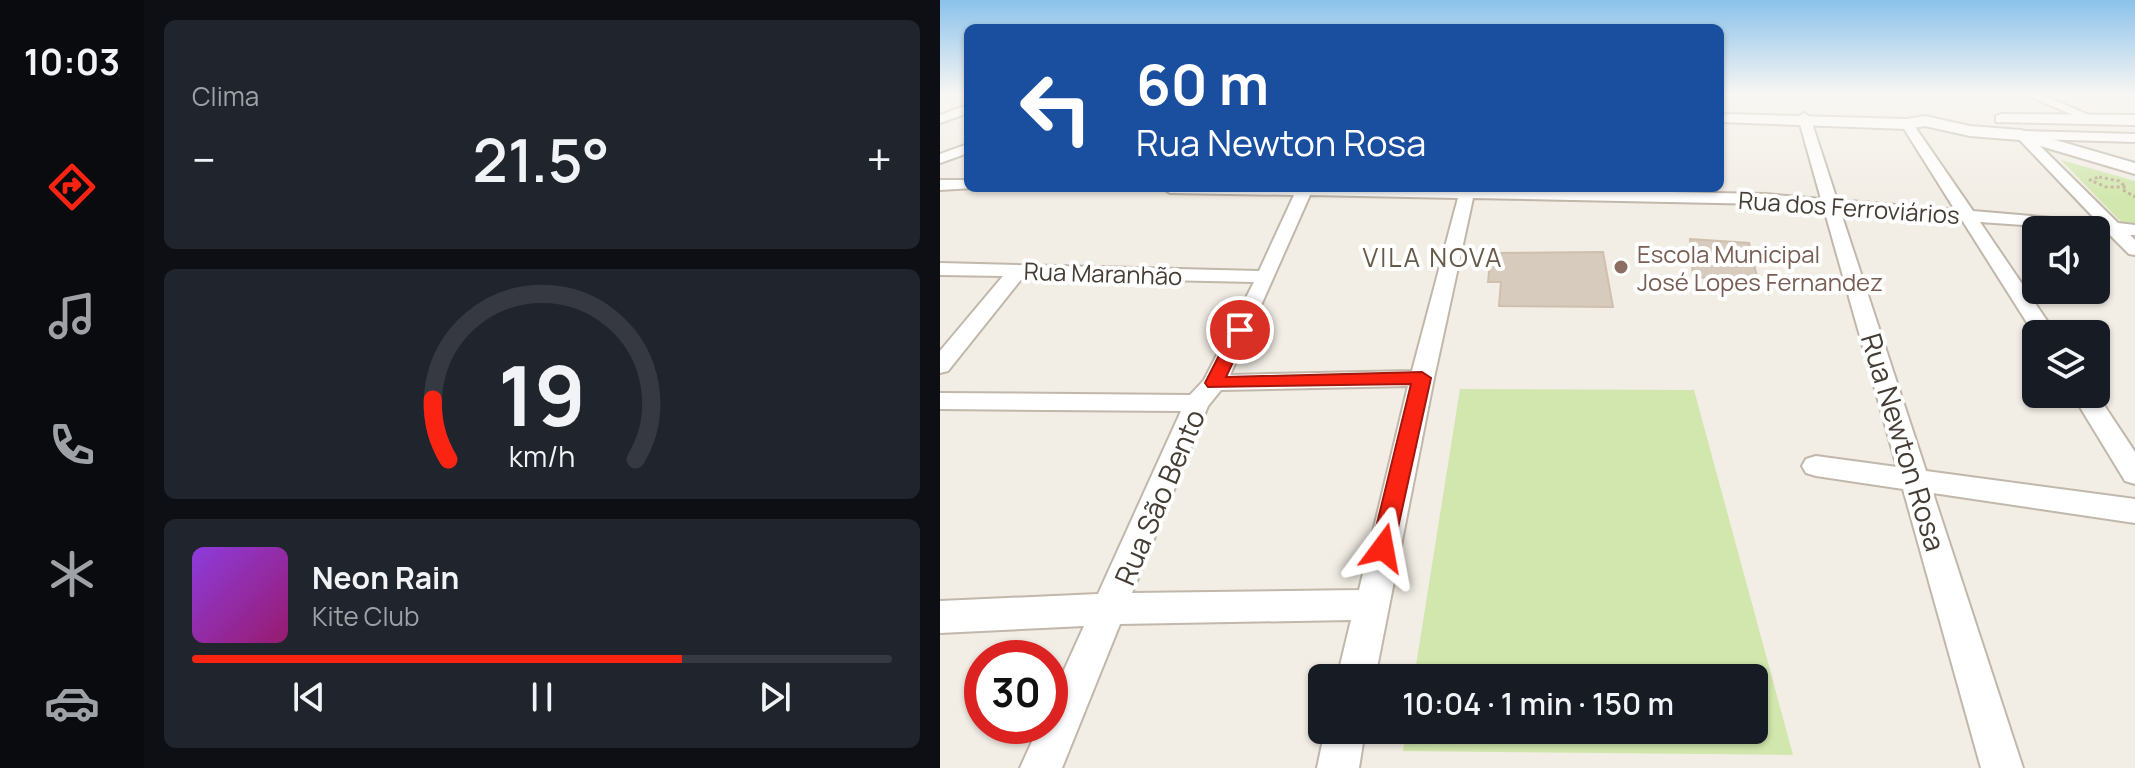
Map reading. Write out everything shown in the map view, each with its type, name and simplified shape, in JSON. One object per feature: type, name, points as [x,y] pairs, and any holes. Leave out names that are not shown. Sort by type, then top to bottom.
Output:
[{"type":"street","name":"Rua Newton Rosa","points":[[1809,130],[2002,768]]},
{"type":"street","points":[[1911,130],[2036,320]]},
{"type":"street","points":[[1948,130],[2025,141],[2135,176]]},
{"type":"street","points":[[1965,130],[2025,141],[2135,169]]},
{"type":"street","points":[[2025,141],[2135,138]]},
{"type":"street","points":[[2025,141],[2135,250]]},
{"type":"street","points":[[940,159],[964,150]]},
{"type":"street","points":[[940,185],[964,185]]},
{"type":"street","name":"Rua São Bento","points":[[1041,768],[1206,393],[1266,277],[1303,192]]},
{"type":"street","points":[[1359,664],[1467,192]]},
{"type":"street","name":"Rua dos Ferroviários","points":[[1599,192],[1765,199],[2135,230]]},
{"type":"street","name":"Rua Maranhão","points":[[940,269],[1266,277]]},
{"type":"street","points":[[940,366],[1018,270]]},
{"type":"street","points":[[940,401],[1206,393],[1422,378]]},
{"type":"street","points":[[2093,408],[2135,474]]},
{"type":"street","points":[[1816,466],[2135,511]]},
{"type":"street","points":[[940,617],[1111,609],[1370,605]]},
{"type":"street","points":[[1338,768],[1342,744]]},
{"type":"path","points":[[2121,188],[2126,185],[2114,179],[2099,177],[2090,180],[2100,186],[2121,188],[2135,197]]},
{"type":"green space","points":[[2061,160],[2135,181],[2135,225],[2123,224]]},
{"type":"green space","points":[[1460,389],[1694,390],[1793,755],[1403,751],[1404,744],[1768,744],[1768,664],[1416,664]]},
{"type":"building","points":[[1690,239],[1749,243],[1758,281],[1693,277]]},
{"type":"building","points":[[1603,252],[1613,307],[1499,306],[1501,282],[1488,282],[1491,253]]},
{"type":"place","name":"Escola Municipal José Lopes Fernandez","points":[[1621,267]]},
{"type":"district","name":"VILA NOVA","points":[[1433,257]]},
{"type":"route","points":[[1240,330],[1214,383],[1422,378],[1383,548]]}]
